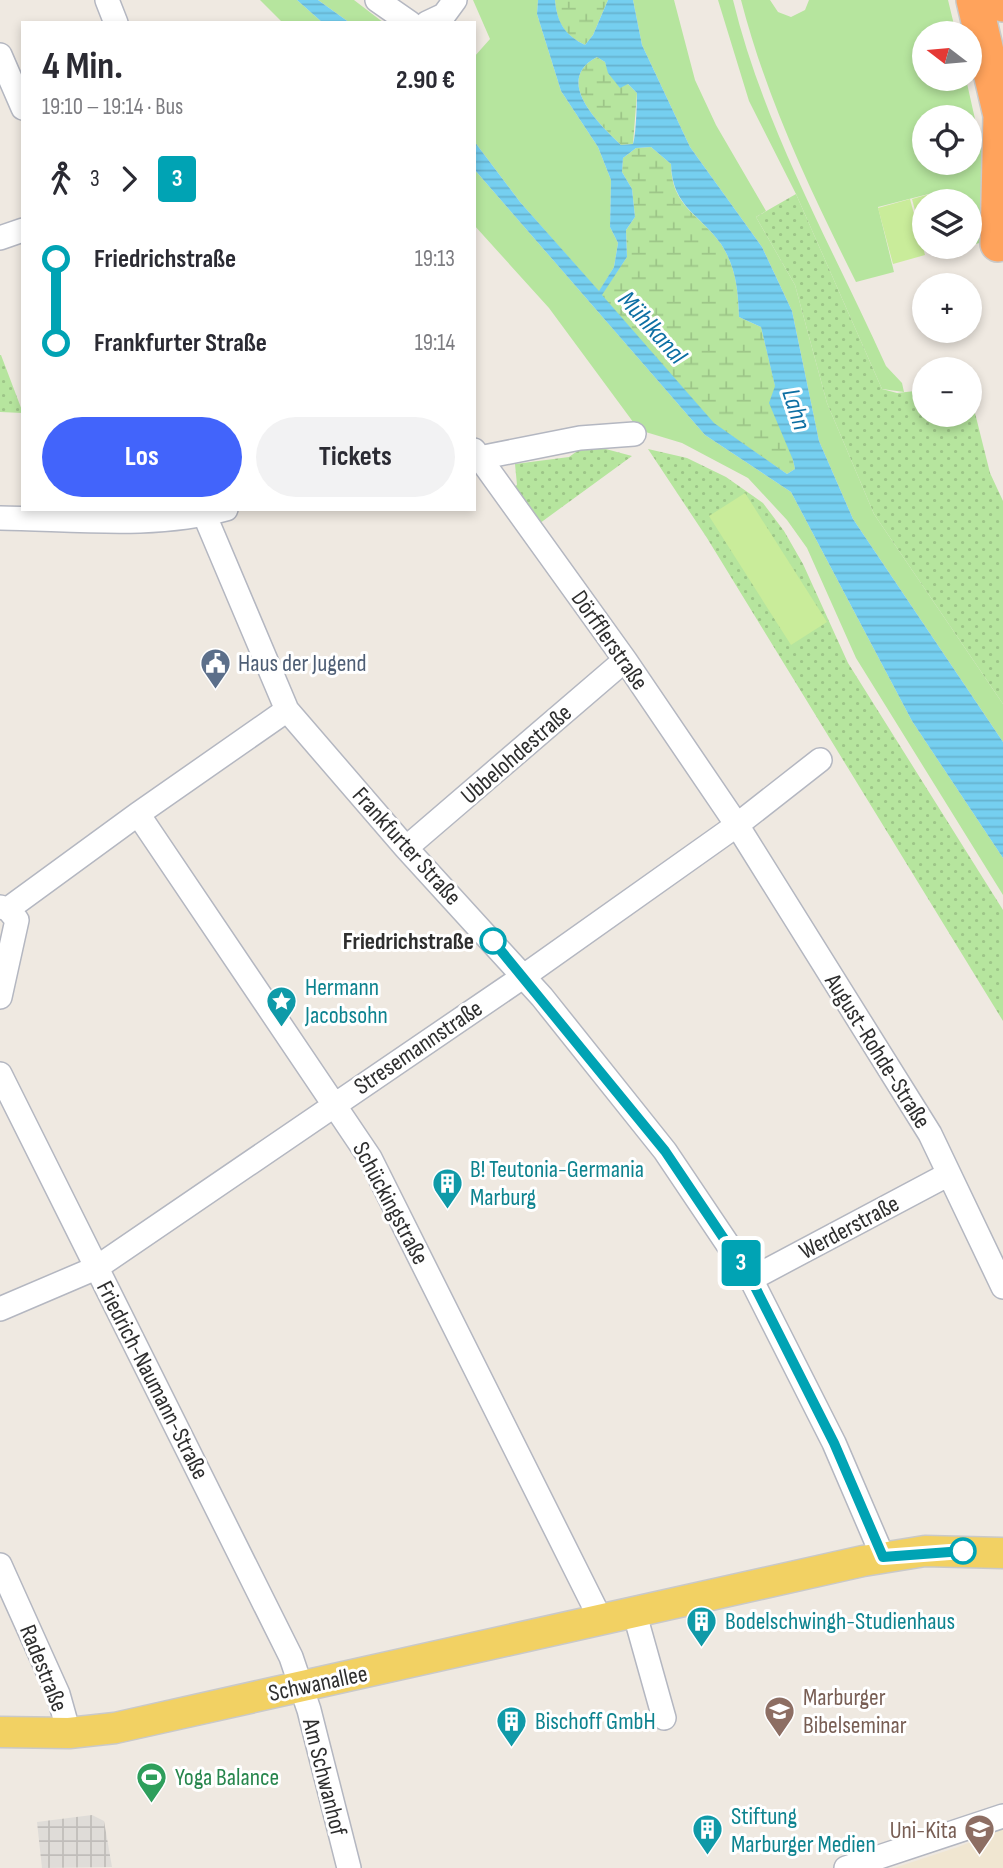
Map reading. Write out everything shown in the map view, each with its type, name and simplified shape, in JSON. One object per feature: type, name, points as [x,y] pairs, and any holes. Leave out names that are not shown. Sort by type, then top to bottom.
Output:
[{"type":"highway","points":[[974,0],[1002,119],[998,243]]},
{"type":"main road","name":"Schwanallee","points":[[0,1732],[69,1733],[136,1723],[883,1557],[925,1552],[1003,1553]]},
{"type":"street","points":[[107,0],[115,21]]},
{"type":"street","points":[[377,0],[407,21]]},
{"type":"street","points":[[431,21],[444,15],[455,0]]},
{"type":"street","points":[[0,55],[21,103]]},
{"type":"street","points":[[0,238],[21,231]]},
{"type":"street","points":[[476,456],[580,438],[634,434]]},
{"type":"street","name":"Dörfflerstraße","points":[[476,456],[625,660],[737,825]]},
{"type":"street","points":[[0,518],[154,520],[211,511]]},
{"type":"street","name":"Frankfurter Straße","points":[[211,511],[288,710],[406,848],[524,976],[665,1151],[751,1279],[834,1443],[883,1557]]},
{"type":"street","name":"Ubbelohdestraße","points":[[406,848],[625,660]]},
{"type":"street","points":[[0,998],[16,920],[4,908],[288,710]]},
{"type":"street","name":"Stresemannstraße","points":[[0,1309],[96,1268],[524,976],[737,825],[820,760]]},
{"type":"street","name":"Schückingstraße","points":[[138,814],[370,1158],[600,1619]]},
{"type":"street","name":"August-Rohde-Straße","points":[[737,825],[930,1135],[947,1175],[1003,1286]]},
{"type":"street","name":"Friedrich-Naumann-Straße","points":[[0,1074],[264,1601],[302,1686]]},
{"type":"street","name":"Werderstraße","points":[[751,1279],[947,1175]]},
{"type":"street","name":"Radestraße","points":[[0,1564],[58,1694],[69,1733]]},
{"type":"street","points":[[634,1611],[664,1718]]},
{"type":"street","name":"Am Schwanhof","points":[[302,1686],[349,1868]]},
{"type":"street","points":[[846,1868],[1003,1816]]},
{"type":"shaded area","points":[[92,1815],[104,1821],[112,1867],[42,1868],[37,1822]]},
{"type":"shaded area","name":"Uni-Kita","points":[[1003,1829],[1003,1868],[894,1868],[958,1847]]},
{"type":"green space","points":[[260,0],[297,0],[321,21],[281,21]]},
{"type":"green space","points":[[318,0],[354,0],[381,21],[347,21]]},
{"type":"green space","points":[[473,0],[538,0],[537,14],[561,91],[598,147],[611,180],[610,227],[618,243],[614,267],[599,292],[520,202],[476,144],[476,55],[490,39]]},
{"type":"green space","points":[[555,0],[608,0],[593,35],[585,45],[563,28]]},
{"type":"green space","points":[[633,0],[674,0],[695,80],[716,125],[766,211],[756,217],[795,285],[827,403],[874,514],[1003,704],[1003,742],[853,519],[819,441],[792,311],[762,247],[690,147],[642,45]]},
{"type":"green space","points":[[718,0],[733,0],[762,94],[801,186],[886,366],[902,383],[904,392],[882,389],[796,194],[749,101]]},
{"type":"green space","points":[[741,0],[770,0],[778,12],[791,17],[805,10],[809,0],[948,0],[953,21],[912,21],[912,91],[969,91],[972,105],[912,105],[912,175],[982,175],[982,150],[988,177],[985,242],[982,243],[982,189],[912,189],[912,198],[878,207],[894,272],[856,282],[791,144],[763,73]]},
{"type":"green space","points":[[597,57],[605,62],[609,73],[637,93],[633,144],[621,145],[601,125],[579,89],[579,77],[584,66]]},
{"type":"green space","points":[[651,147],[671,164],[672,179],[681,200],[713,234],[726,253],[735,279],[739,317],[761,327],[795,469],[787,474],[714,424],[601,295],[627,257],[626,230],[635,217],[632,189],[622,172],[623,158],[636,148]]},
{"type":"green space","points":[[476,171],[705,435],[791,492],[912,721],[1003,858],[1003,895],[856,658],[807,548],[787,520],[748,478],[682,443],[639,430],[549,308],[476,227]]},
{"type":"green space","points":[[796,194],[882,389],[897,393],[912,391],[912,427],[978,427],[990,473],[1003,501],[1003,704],[874,514],[827,403],[795,285],[756,217]]},
{"type":"green space","points":[[910,199],[912,259],[893,264],[878,208]]},
{"type":"green space","points":[[0,355],[1,355],[21,413],[0,412]]},
{"type":"green space","points":[[587,444],[632,456],[536,526],[509,490],[517,485],[515,464],[569,457]]},
{"type":"green space","points":[[648,449],[687,458],[726,477],[763,503],[784,531],[803,564],[848,663],[1003,910],[1003,1021],[707,538]]},
{"type":"green space","points":[[745,493],[827,622],[791,645],[709,516]]},
{"type":"water","points":[[297,0],[318,0],[347,21],[321,21]]},
{"type":"water","name":"Lahn","points":[[538,0],[555,0],[563,27],[585,45],[593,35],[608,0],[633,0],[642,45],[690,147],[762,247],[792,311],[819,441],[853,519],[1003,742],[1003,858],[912,721],[791,492],[705,435],[476,171],[476,144],[520,202],[599,291],[614,267],[618,243],[610,227],[611,180],[598,147],[561,91],[537,14]],"holes":[[[597,57],[605,62],[608,73],[620,88],[628,84],[637,93],[633,144],[621,145],[601,125],[579,89],[579,77],[584,66]],[[651,147],[671,164],[676,190],[682,200],[721,244],[730,261],[738,297],[739,317],[761,327],[775,386],[769,403],[795,469],[787,474],[714,423],[602,295],[627,257],[626,230],[635,217],[632,189],[622,172],[623,158],[636,148]]]},
{"type":"bus line","name":"3","points":[[493,941],[542,997],[665,1151],[751,1279],[834,1443],[870,1521],[883,1557],[963,1551]]},
{"type":"place","name":"Haus der Jugend","points":[[215,690]]},
{"type":"place","name":"Friedrichstraße","points":[[493,941]]},
{"type":"place","name":"Hermann Jacobsohn","points":[[282,1028]]},
{"type":"place","name":"B! Teutonia-Germania Marburg","points":[[447,1210]]},
{"type":"place","name":"Bodelschwingh-Studienhaus","points":[[702,1648]]},
{"type":"place","name":"Marburger Bibelseminar","points":[[780,1738]]},
{"type":"place","name":"Bischoff GmbH","points":[[512,1748]]},
{"type":"place","name":"Yoga Balance","points":[[152,1804]]},
{"type":"place","name":"Stiftung Marburger Medien","points":[[708,1857]]},
{"type":"place","name":"Uni-Kita","points":[[980,1857]]},
{"type":"water label","name":"Mühlkanal","points":[[653,327]]}]
